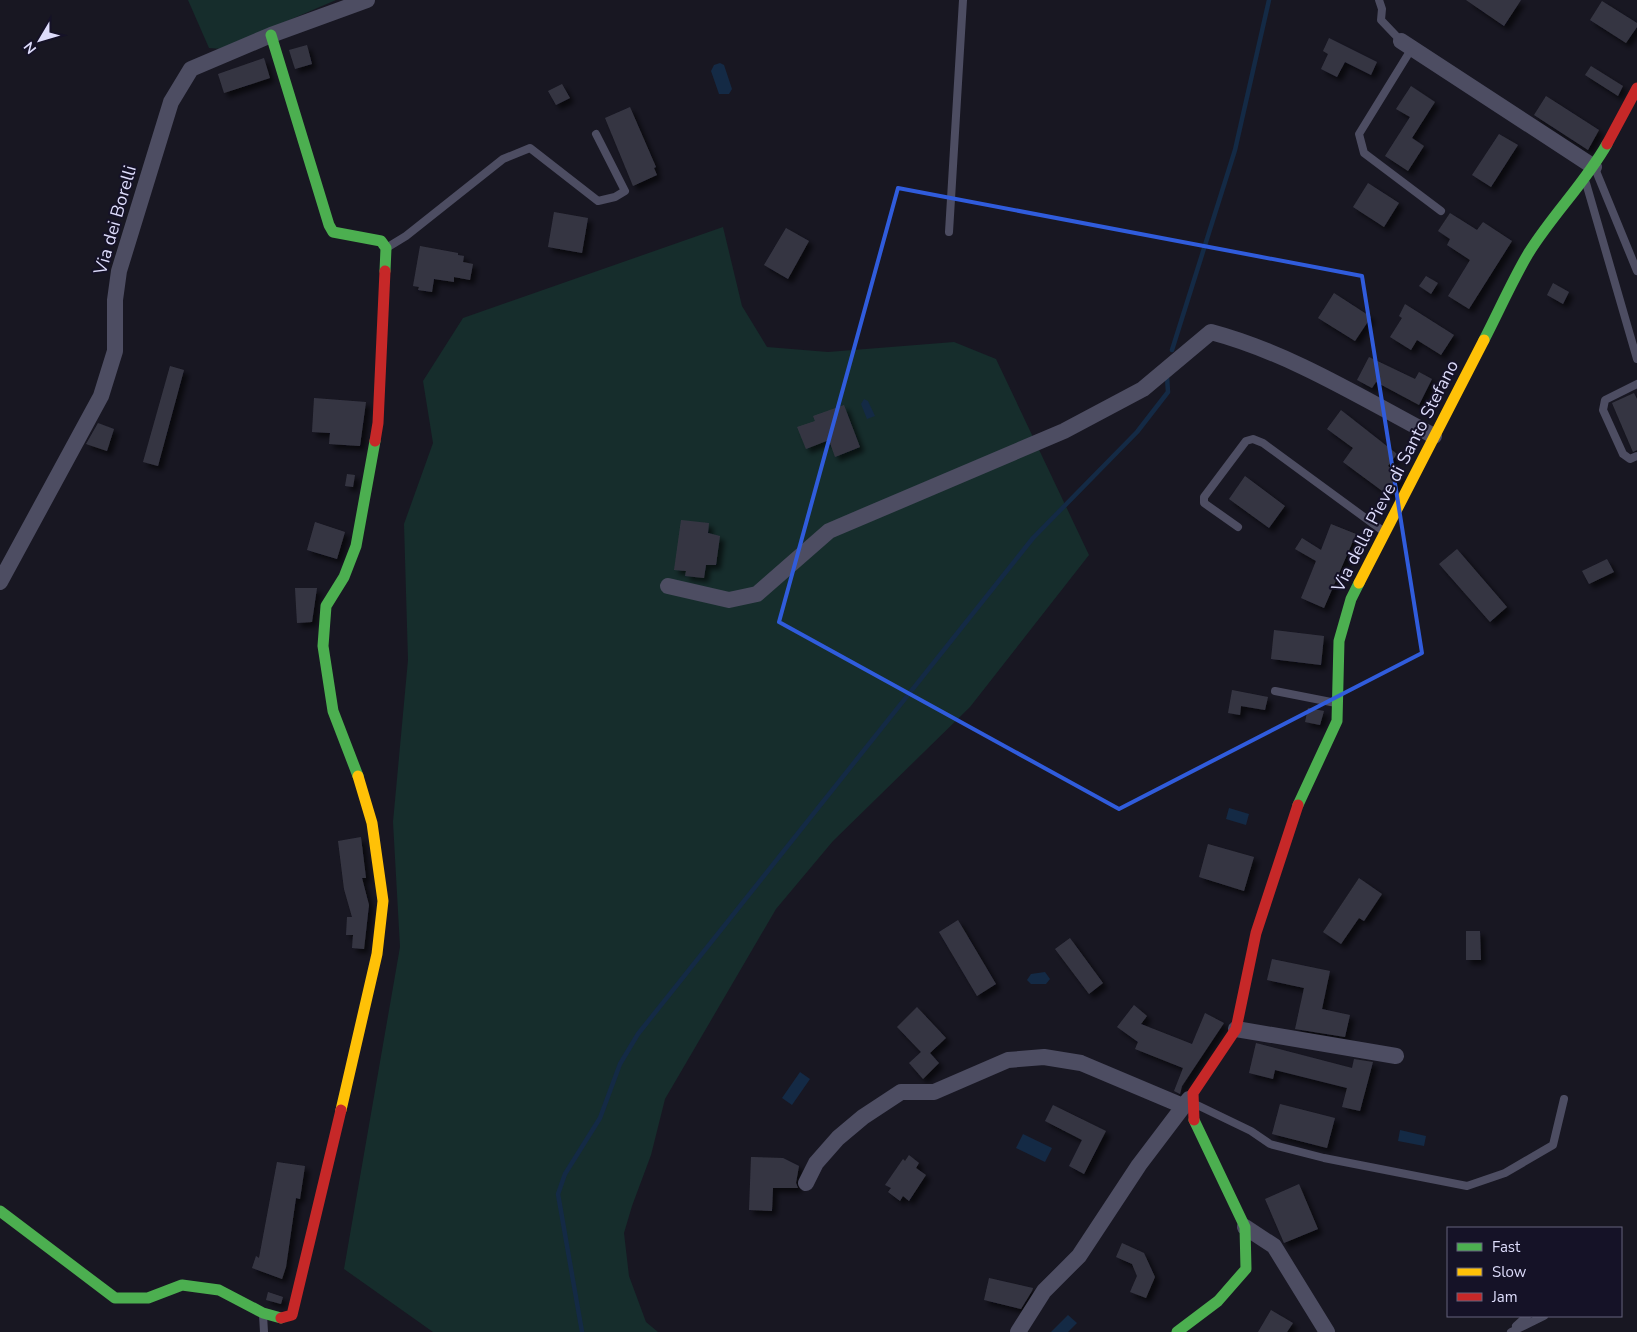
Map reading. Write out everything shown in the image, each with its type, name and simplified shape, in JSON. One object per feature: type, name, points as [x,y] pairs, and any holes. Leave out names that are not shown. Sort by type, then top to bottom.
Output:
[{"type":"street","name":"Via dei Borelli","points":[[0,582],[101,396],[114,351],[115,300],[119,271],[171,102],[191,69],[271,35],[367,0]]},
{"type":"street","points":[[0,1211],[116,1298],[148,1298],[182,1285],[219,1290],[263,1313],[281,1318],[292,1315],[366,1008],[383,901],[372,824],[356,771],[333,711],[323,646],[326,606],[344,577],[356,546],[378,423],[386,248],[381,241],[333,232],[329,225],[271,35]]},
{"type":"street","points":[[1406,44],[1589,173]]},
{"type":"street","name":"Via della Pieve di Santo Stefano","points":[[1190,1101],[1236,1029],[1262,915],[1301,794],[1337,722],[1339,641],[1351,599],[1528,254],[1562,204],[1589,173],[1637,88]]},
{"type":"street","points":[[668,586],[729,600],[758,594],[829,531],[1064,431],[1143,389],[1211,332],[1242,340],[1313,372],[1434,436]]},
{"type":"street","points":[[1236,1029],[1396,1056]]},
{"type":"street","points":[[806,1183],[816,1163],[838,1138],[862,1117],[901,1092],[934,1092],[1008,1060],[1044,1057],[1081,1063],[1190,1101]]},
{"type":"street","points":[[1177,1332],[1218,1301],[1246,1269],[1245,1227],[1194,1124],[1190,1101]]},
{"type":"street","points":[[1018,1332],[1044,1291],[1079,1256],[1139,1166],[1190,1101]]},
{"type":"street","points":[[1245,1227],[1274,1246],[1327,1332]]},
{"type":"lane","points":[[949,232],[963,0]]},
{"type":"lane","points":[[1379,0],[1382,9],[1381,20],[1406,44],[1359,134],[1364,153],[1440,211]]},
{"type":"lane","points":[[386,248],[406,236],[503,159],[530,148],[598,202],[615,197],[625,191],[596,134]]},
{"type":"lane","points":[[1589,173],[1637,271]]},
{"type":"lane","points":[[1589,173],[1637,359]]},
{"type":"lane","points":[[1637,384],[1605,400],[1602,404],[1623,454],[1630,459],[1637,456]]},
{"type":"lane","points":[[1238,527],[1204,503],[1204,497],[1246,441],[1253,439],[1263,443],[1385,532]]},
{"type":"lane","points":[[1275,691],[1338,704]]},
{"type":"lane","points":[[1190,1101],[1251,1131],[1270,1144],[1324,1158],[1467,1186],[1506,1173],[1553,1145],[1564,1099]]},
{"type":"lane","points":[[263,1313],[264,1332]]},
{"type":"lane","points":[[1510,1332],[1526,1317]]},
{"type":"lane","points":[[1510,1332],[1542,1317]]},
{"type":"highlighted area","points":[[898,188],[1362,276],[1422,653],[1119,809],[779,622]]},
{"type":"green space","points":[[188,0],[336,0],[222,49],[209,48]]},
{"type":"green space","points":[[723,227],[742,306],[767,347],[828,352],[954,342],[996,359],[1089,555],[970,707],[833,841],[776,909],[665,1099],[651,1155],[624,1233],[629,1276],[646,1322],[658,1332],[433,1332],[344,1269],[400,947],[393,822],[408,660],[404,524],[433,443],[423,381],[463,318]]},
{"type":"water","points":[[720,63],[724,65],[732,89],[729,94],[719,94],[711,71],[714,65]]},
{"type":"water","points":[[864,399],[868,401],[875,416],[867,419],[861,404]]},
{"type":"water","points":[[1229,808],[1249,814],[1246,825],[1226,819]]},
{"type":"water","points":[[1045,972],[1050,979],[1046,984],[1031,984],[1027,980],[1031,974]]},
{"type":"water","points":[[800,1072],[810,1079],[792,1105],[782,1098]]},
{"type":"water","points":[[1400,1130],[1426,1136],[1424,1146],[1398,1141]]},
{"type":"water","points":[[1023,1134],[1052,1148],[1045,1162],[1016,1148]]},
{"type":"water","points":[[1068,1315],[1077,1323],[1068,1332],[1051,1332]]},
{"type":"building","points":[[1466,0],[1521,0],[1504,26]]},
{"type":"building","points":[[1602,1],[1637,23],[1637,27],[1626,43],[1590,20]]},
{"type":"building","points":[[1329,38],[1377,62],[1371,75],[1345,62],[1337,77],[1321,69],[1328,54],[1323,51]]},
{"type":"building","points":[[307,45],[312,64],[295,69],[289,50]]},
{"type":"building","points":[[264,58],[270,78],[224,93],[218,74]]},
{"type":"building","points":[[1591,66],[1623,86],[1618,96],[1585,75]]},
{"type":"building","points":[[562,84],[570,98],[556,105],[548,91]]},
{"type":"building","points":[[1411,86],[1435,102],[1412,138],[1424,146],[1408,171],[1385,156],[1410,117],[1396,109]]},
{"type":"building","points":[[1546,96],[1599,130],[1588,150],[1534,115]]},
{"type":"building","points":[[630,107],[656,167],[654,168],[657,175],[633,186],[605,118]]},
{"type":"building","points":[[1499,134],[1518,145],[1491,187],[1472,175]]},
{"type":"building","points":[[1368,183],[1399,203],[1384,227],[1353,207]]},
{"type":"building","points":[[554,212],[588,218],[582,253],[548,247]]},
{"type":"building","points":[[1450,213],[1477,230],[1483,222],[1512,241],[1469,309],[1448,296],[1470,260],[1447,245],[1450,239],[1438,231]]},
{"type":"building","points":[[786,228],[809,241],[788,279],[764,265]]},
{"type":"building","points":[[420,246],[458,253],[458,255],[464,256],[463,262],[473,264],[470,280],[454,277],[454,282],[434,279],[432,292],[418,290],[419,287],[413,286]]},
{"type":"building","points":[[1426,276],[1438,283],[1431,294],[1419,286]]},
{"type":"building","points":[[1553,283],[1569,292],[1563,304],[1547,295]]},
{"type":"building","points":[[1334,293],[1371,317],[1355,341],[1318,318]]},
{"type":"building","points":[[1405,304],[1454,335],[1441,355],[1417,340],[1411,350],[1390,337],[1402,318],[1399,316]]},
{"type":"building","points":[[1369,357],[1415,379],[1419,372],[1432,379],[1419,405],[1376,382],[1372,388],[1357,380]]},
{"type":"building","points":[[170,366],[184,370],[158,466],[143,462]]},
{"type":"building","points":[[1634,393],[1637,399],[1637,450],[1633,452],[1612,403]]},
{"type":"building","points":[[314,398],[366,402],[360,446],[329,444],[330,433],[312,432]]},
{"type":"building","points":[[844,405],[860,447],[835,457],[829,440],[806,449],[797,427],[815,421],[813,416]]},
{"type":"building","points":[[1341,410],[1397,454],[1388,466],[1400,475],[1389,496],[1343,462],[1353,448],[1327,429]]},
{"type":"building","points":[[98,423],[114,429],[107,451],[86,444]]},
{"type":"building","points":[[347,474],[355,475],[353,487],[345,486]]},
{"type":"building","points":[[1245,476],[1285,506],[1269,528],[1229,499]]},
{"type":"building","points":[[681,520],[709,523],[708,533],[720,536],[716,565],[706,565],[704,578],[685,576],[686,571],[674,570]]},
{"type":"building","points":[[315,522],[345,532],[337,559],[307,550]]},
{"type":"building","points":[[1331,524],[1356,534],[1324,608],[1301,598],[1316,561],[1295,549],[1302,538],[1321,550]]},
{"type":"building","points":[[1457,549],[1507,607],[1490,622],[1439,564]]},
{"type":"building","points":[[1607,559],[1614,572],[1589,584],[1582,571]]},
{"type":"building","points":[[295,588],[317,588],[312,622],[297,623]]},
{"type":"building","points":[[1274,630],[1324,636],[1321,665],[1271,659]]},
{"type":"building","points":[[1232,690],[1268,697],[1265,710],[1241,706],[1240,715],[1228,713]]},
{"type":"building","points":[[1308,708],[1324,711],[1320,725],[1305,722]]},
{"type":"building","points":[[361,837],[366,878],[362,878],[369,905],[364,949],[352,948],[353,935],[346,935],[347,917],[352,917],[344,889],[338,841]]},
{"type":"building","points":[[1208,844],[1254,857],[1244,891],[1199,877]]},
{"type":"building","points":[[1359,878],[1382,894],[1364,921],[1359,918],[1341,944],[1323,932]]},
{"type":"building","points":[[958,920],[996,984],[977,996],[939,932]]},
{"type":"building","points":[[1466,931],[1480,931],[1481,960],[1466,960]]},
{"type":"building","points":[[1070,938],[1103,983],[1089,994],[1055,949]]},
{"type":"building","points":[[1272,959],[1330,971],[1322,1009],[1350,1015],[1345,1037],[1295,1029],[1304,988],[1267,980]]},
{"type":"building","points":[[1134,1005],[1147,1016],[1141,1024],[1192,1044],[1205,1013],[1224,1023],[1182,1086],[1180,1094],[1174,1091],[1183,1068],[1135,1049],[1138,1042],[1117,1027]]},
{"type":"building","points":[[917,1007],[946,1038],[930,1053],[939,1063],[923,1079],[909,1063],[921,1052],[897,1027]]},
{"type":"building","points":[[1256,1043],[1352,1068],[1354,1059],[1373,1062],[1360,1111],[1342,1107],[1347,1088],[1275,1070],[1273,1079],[1249,1073]]},
{"type":"building","points":[[1280,1104],[1335,1118],[1327,1148],[1272,1134]]},
{"type":"building","points":[[1053,1105],[1106,1131],[1084,1174],[1069,1166],[1082,1140],[1045,1121]]},
{"type":"building","points":[[909,1155],[919,1163],[916,1168],[926,1175],[909,1201],[903,1196],[900,1201],[888,1192],[891,1188],[885,1185],[903,1159],[905,1161]]},
{"type":"building","points":[[751,1157],[783,1158],[799,1166],[796,1183],[798,1188],[773,1188],[772,1211],[749,1210]]},
{"type":"building","points":[[277,1162],[305,1166],[300,1199],[296,1198],[286,1267],[282,1279],[252,1268],[256,1256],[259,1258]]},
{"type":"building","points":[[1299,1184],[1318,1229],[1284,1243],[1265,1199]]},
{"type":"building","points":[[1122,1243],[1144,1253],[1155,1277],[1146,1298],[1130,1292],[1137,1276],[1132,1264],[1116,1257]]},
{"type":"building","points":[[989,1278],[1033,1288],[1021,1309],[984,1300]]},
{"type":"building","points":[[268,1292],[283,1297],[281,1304],[266,1300]]},
{"type":"building","points":[[1271,1310],[1293,1323],[1287,1332],[1258,1332]]},
{"type":"waterway","points":[[1172,350],[1235,150],[1269,0]]},
{"type":"waterway","points":[[582,1332],[558,1194],[565,1174],[600,1118],[620,1064],[638,1034],[1033,538],[1137,432],[1168,392],[1167,377]]},
{"type":"traffic: fast","points":[[271,35],[329,225],[333,232],[381,241],[386,248],[385,271]]},
{"type":"traffic: fast","points":[[1484,340],[1528,254],[1589,172],[1607,144]]},
{"type":"traffic: fast","points":[[358,776],[333,711],[323,646],[326,606],[344,577],[356,546],[375,441]]},
{"type":"traffic: fast","points":[[1298,805],[1337,721],[1339,641],[1351,599],[1359,583]]},
{"type":"traffic: fast","points":[[1177,1332],[1218,1301],[1246,1269],[1245,1227],[1194,1120]]},
{"type":"traffic: fast","points":[[0,1211],[115,1298],[148,1298],[182,1285],[219,1290],[263,1313],[281,1318]]},
{"type":"traffic: slow","points":[[1359,583],[1484,340]]},
{"type":"traffic: slow","points":[[341,1110],[377,954],[383,901],[372,823],[358,776]]},
{"type":"traffic: jam","points":[[1607,144],[1637,88]]},
{"type":"traffic: jam","points":[[375,441],[378,423],[385,271]]},
{"type":"traffic: jam","points":[[1194,1120],[1193,1093],[1236,1029],[1256,933],[1298,805]]},
{"type":"traffic: jam","points":[[281,1318],[292,1315],[341,1110]]}]
